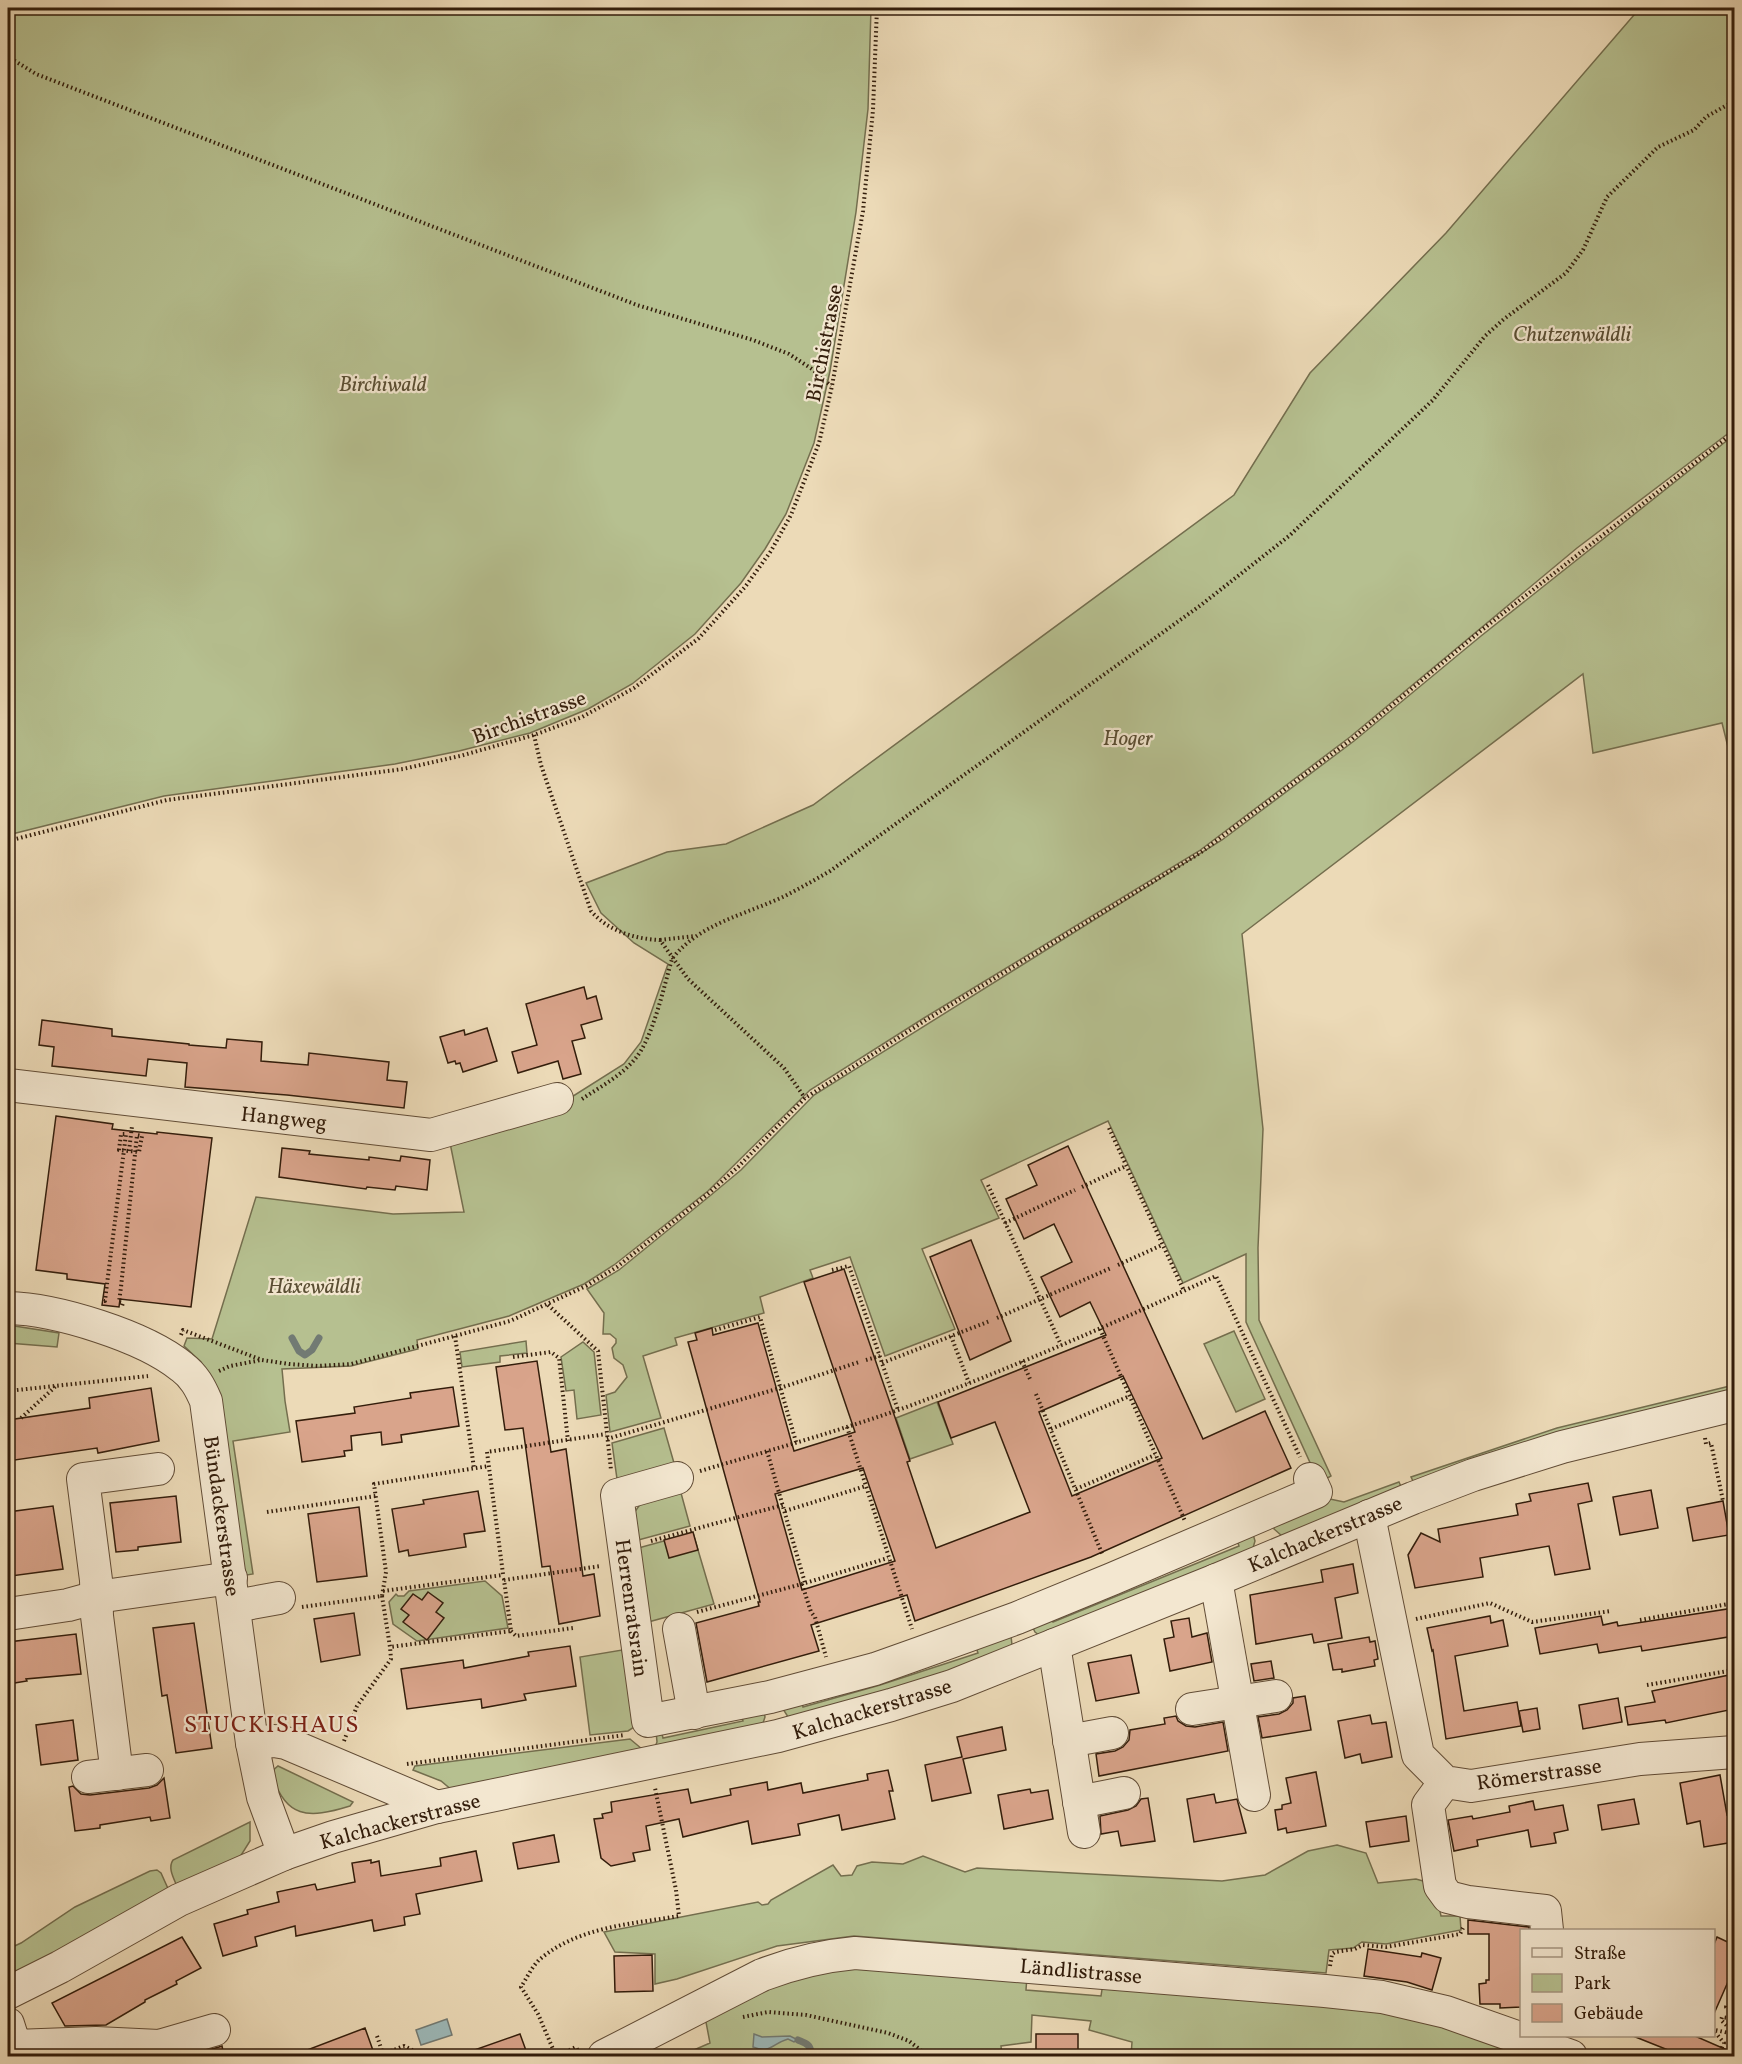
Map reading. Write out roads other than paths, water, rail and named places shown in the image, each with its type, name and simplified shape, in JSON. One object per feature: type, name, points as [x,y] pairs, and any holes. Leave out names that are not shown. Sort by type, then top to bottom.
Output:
[{"type":"street","name":"Hangweg","points":[[8,1085],[431,1135],[556,1099]]},
{"type":"street","name":"Bündackerstrasse","points":[[8,1308],[49,1312],[97,1326],[172,1359],[184,1367],[198,1385],[206,1401],[252,1743],[263,1797],[284,1854]]},
{"type":"street","name":"Kalchackerstrasse","points":[[8,1993],[179,1900],[284,1854],[333,1837],[437,1807],[777,1737],[829,1724],[942,1689],[1216,1580],[1423,1494],[1519,1460],[1608,1435],[1734,1405]]},
{"type":"street","points":[[147,1770],[102,1775],[97,1597],[82,1479],[158,1469]]},
{"type":"street","name":"Herrenratsrain","points":[[677,1478],[616,1495],[625,1555],[642,1728],[694,1713]]},
{"type":"street","points":[[685,1621],[694,1713],[770,1697],[920,1653],[1017,1618],[1316,1492],[1310,1479]]},
{"type":"street","name":"Römerstrasse","points":[[1369,1516],[1418,1755],[1445,1782],[1471,1786],[1640,1759],[1734,1752]]},
{"type":"street","points":[[1258,1517],[1274,1555]]},
{"type":"street","points":[[1216,1580],[1254,1795]]},
{"type":"street","points":[[8,1598],[67,1590],[97,1597]]},
{"type":"street","points":[[8,1614],[68,1605],[97,1597],[233,1592],[279,1598]]},
{"type":"street","points":[[1017,1618],[1043,1650],[1070,1748],[1074,1811],[1124,1793]]},
{"type":"street","points":[[1192,1708],[1276,1696]]},
{"type":"street","points":[[770,1697],[777,1737]]},
{"type":"street","points":[[1070,1748],[1112,1733]]},
{"type":"street","points":[[252,1743],[280,1741],[437,1807]]},
{"type":"street","points":[[1445,1782],[1428,1805],[1440,1886],[1443,1892],[1448,1897],[1468,1902],[1545,1911],[1547,1929]]},
{"type":"street","name":"Ländlistrasse","points":[[604,2056],[762,1975],[812,1958],[855,1953],[1382,1997],[1446,2013],[1571,2056]]},
{"type":"street","points":[[8,2024],[15,2046],[96,2043],[159,2046],[214,2030]]},
{"type":"water","points":[[447,2019],[452,2035],[421,2045],[416,2030]]},
{"type":"water","points":[[754,2034],[762,2037],[790,2036],[798,2040],[794,2042],[788,2039],[768,2049],[759,2049],[753,2047]]},
{"type":"waterway","points":[[292,1338],[299,1351],[305,1355],[312,1350],[319,1338]]},
{"type":"waterway","points":[[788,2056],[802,2056],[811,2052],[808,2045],[798,2040]]},
{"type":"district","name":"STUCKISHAUS","points":[[272,1724]]},
{"type":"park label","name":"Chutzenwäldli","points":[[1572,334]]},
{"type":"park label","name":"Birchiwald","points":[[383,384]]},
{"type":"park label","name":"Hoger","points":[[1128,738]]},
{"type":"park label","name":"Häxewäldli","points":[[314,1286]]}]
